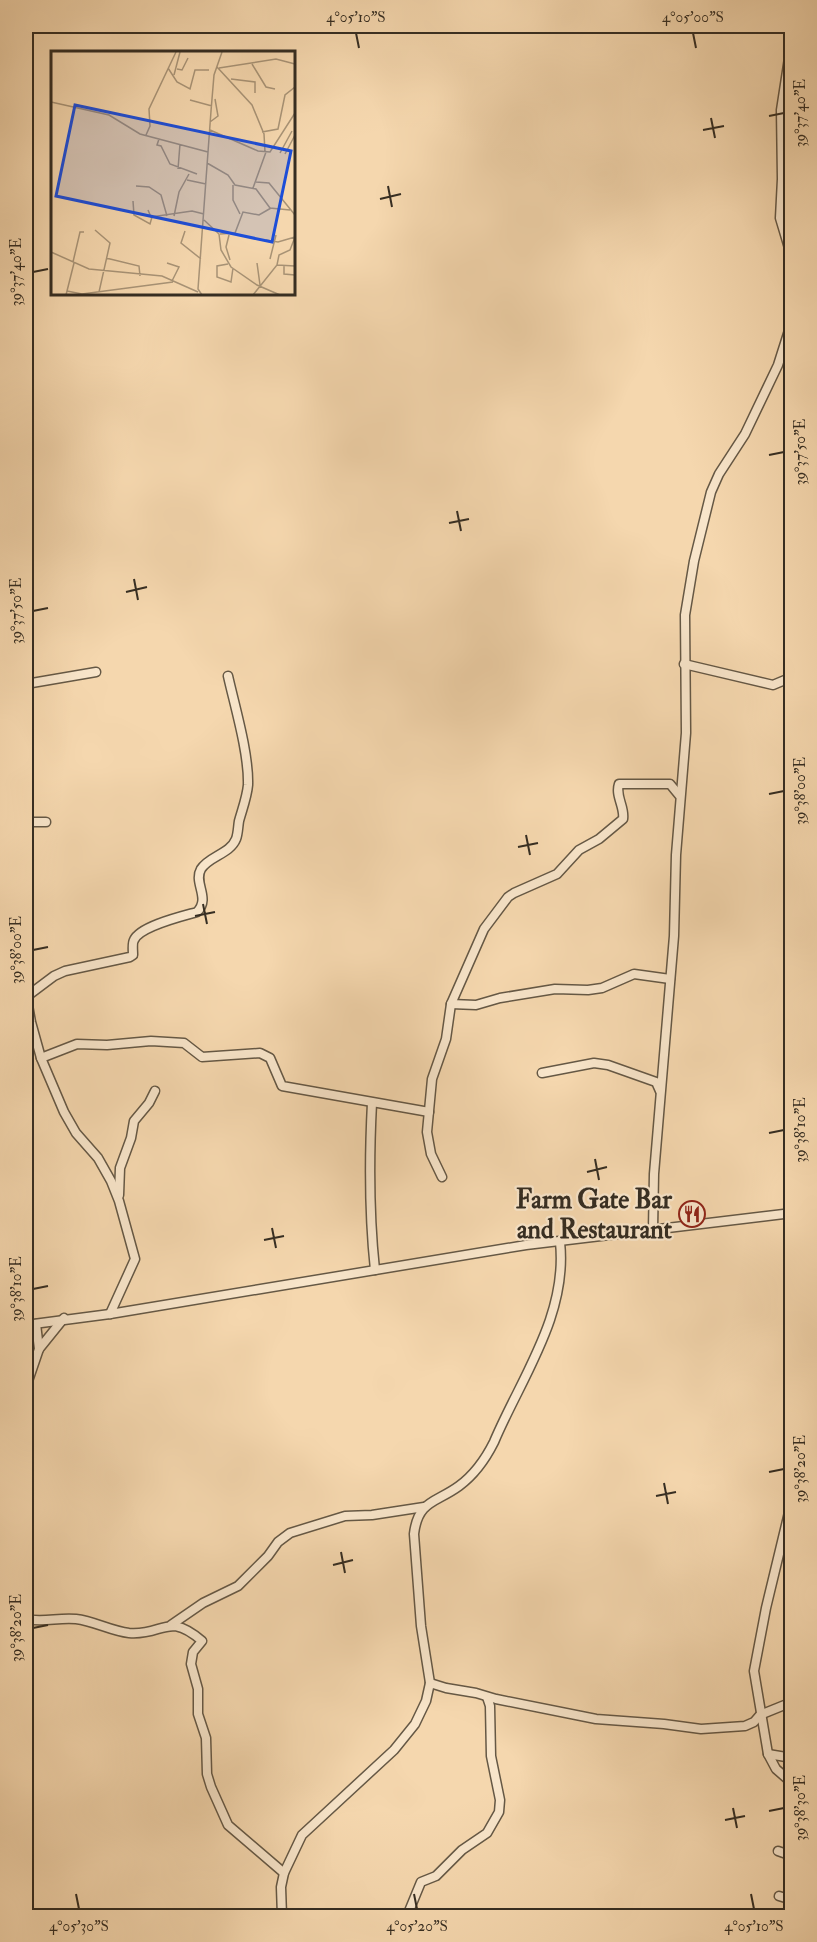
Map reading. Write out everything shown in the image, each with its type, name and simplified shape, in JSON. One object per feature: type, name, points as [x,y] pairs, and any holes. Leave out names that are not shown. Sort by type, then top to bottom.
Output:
[{"type":"street","points":[[791,26],[781,110],[780,218],[792,258]]},
{"type":"street","points":[[653,1230],[654,1174],[670,980],[680,796],[686,733],[685,615],[706,509],[719,474],[745,434],[778,365],[792,321]]},
{"type":"street","points":[[684,664],[773,685],[792,677]]},
{"type":"street","points":[[26,684],[96,672]]},
{"type":"street","points":[[110,1314],[135,1259],[111,1181],[98,1158],[76,1133],[64,1112],[41,1058],[30,1022],[26,996],[65,971],[130,957],[133,955],[134,939],[137,936],[151,927],[196,912],[201,907],[203,901],[200,870],[206,863],[230,848],[236,840],[248,786],[243,747],[228,676]]},
{"type":"street","points":[[442,1177],[432,1154],[427,1132],[432,1079],[446,1039],[451,1004],[484,929],[508,897],[557,874],[579,850],[599,839],[623,819],[624,814],[617,790],[618,784],[670,784],[680,796]]},
{"type":"street","points":[[26,822],[46,822]]},
{"type":"street","points":[[451,1004],[476,1005],[500,998],[555,989],[602,988],[634,974],[670,980]]},
{"type":"street","points":[[41,1058],[76,1044],[184,1042],[202,1057],[260,1053],[270,1058],[282,1086],[429,1112]]},
{"type":"street","points":[[542,1073],[594,1063],[608,1065],[657,1083],[661,1093]]},
{"type":"street","points":[[118,1199],[120,1168],[131,1138],[134,1121],[155,1092]]},
{"type":"street","points":[[372,1103],[369,1161],[370,1217],[375,1270]]},
{"type":"street","points":[[26,1325],[64,1318],[110,1314],[560,1242],[792,1213]]},
{"type":"street","points":[[282,1917],[281,1887],[284,1873],[292,1852],[305,1832],[394,1750],[411,1729],[423,1708],[430,1683],[421,1626],[414,1534],[420,1512],[465,1481],[486,1456],[494,1442],[547,1329],[560,1281],[562,1262],[560,1242]]},
{"type":"street","points":[[26,1387],[39,1349],[64,1318]]},
{"type":"street","points":[[36,1324],[39,1349]]},
{"type":"street","points":[[792,1500],[755,1656],[755,1687],[768,1754],[776,1769],[792,1783]]},
{"type":"street","points":[[26,1619],[51,1621],[74,1618],[129,1633],[141,1633],[171,1625],[203,1603],[238,1586],[268,1556],[278,1542],[290,1533],[345,1516],[424,1508]]},
{"type":"street","points":[[171,1625],[190,1630],[202,1641],[193,1652],[191,1664],[198,1689],[198,1714],[206,1738],[208,1780],[222,1815],[234,1832],[284,1873]]},
{"type":"street","points":[[430,1683],[491,1701],[596,1719],[702,1729],[745,1726],[754,1722],[760,1715],[792,1702]]},
{"type":"street","points":[[407,1917],[421,1882],[439,1874],[462,1850],[487,1833],[499,1812],[500,1800],[491,1756],[491,1701]]},
{"type":"street","points":[[745,1726],[763,1736]]},
{"type":"street","points":[[768,1754],[792,1758]]},
{"type":"street","points":[[778,1851],[792,1856]]},
{"type":"street","points":[[779,1896],[792,1900]]},
{"type":"place","name":"Farm Gate Bar and Restaurant","points":[[692,1214]]}]
